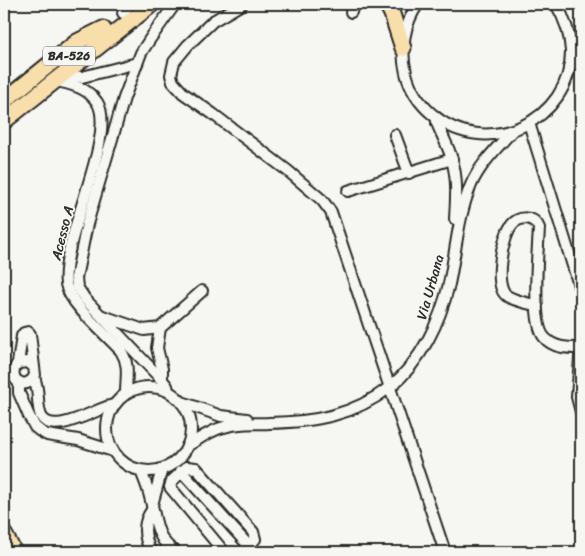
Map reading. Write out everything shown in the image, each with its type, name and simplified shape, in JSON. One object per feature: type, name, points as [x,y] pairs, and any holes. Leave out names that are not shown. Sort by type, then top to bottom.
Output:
[{"type":"highway","name":"BA-526","points":[[4,109],[126,9],[135,4]]},
{"type":"highway","name":"BA-526","points":[[4,121],[152,4]]},
{"type":"highway","points":[[387,4],[403,48]]},
{"type":"highway","points":[[4,101],[77,42],[103,29]]},
{"type":"highway","points":[[4,131],[64,79],[79,61]]},
{"type":"highway","points":[[4,534],[14,552]]},
{"type":"street","points":[[168,390],[162,380],[81,294],[76,278],[87,224],[124,98],[137,62],[150,38],[176,4]]},
{"type":"street","points":[[242,4],[213,20],[188,45],[174,62],[171,75],[173,82],[183,93],[270,156],[326,205],[333,219],[445,552]]},
{"type":"street","points":[[418,4],[408,21],[403,48],[406,72],[415,95],[437,119],[451,127],[473,134],[497,134],[512,131],[529,123],[552,103],[560,90],[568,69],[571,52],[564,18],[556,4]]},
{"type":"street","points":[[568,69],[581,52]]},
{"type":"street","points":[[64,79],[82,77],[137,62]]},
{"type":"street","name":"Acesso A","points":[[64,79],[77,85],[97,102],[102,126],[69,255],[66,284],[80,307],[126,358],[128,370],[126,393]]},
{"type":"street","name":"Via Urbana","points":[[389,385],[418,349],[438,309],[444,286],[454,224],[457,188],[452,159],[437,119]]},
{"type":"street","points":[[529,123],[581,292]]},
{"type":"street","name":"Via Urbana","points":[[182,402],[224,422],[242,424],[301,422],[333,416],[364,404],[389,385],[412,364],[432,332],[441,312],[449,284],[462,209],[472,183],[485,162],[512,131]]},
{"type":"street","points":[[395,135],[409,173]]},
{"type":"street","points":[[348,192],[452,159]]},
{"type":"street","points":[[537,306],[506,296],[500,288],[499,277],[506,238],[511,226],[519,219],[527,217],[533,220],[539,228],[537,306],[540,330],[545,338],[555,345],[564,348],[581,346],[578,397],[581,412]]},
{"type":"street","points":[[99,315],[144,330],[160,328],[202,290]]},
{"type":"street","points":[[160,328],[157,348],[162,369],[162,380]]},
{"type":"street","points":[[18,364],[22,336],[28,332],[30,334],[40,414],[48,422],[69,422],[82,418],[103,407],[114,405]]},
{"type":"street","points":[[33,366],[24,361],[18,364],[13,370],[13,374],[19,382],[28,383],[34,378]]},
{"type":"street","points":[[19,382],[19,393],[28,416],[40,432],[78,440],[113,451]]},
{"type":"street","points":[[154,386],[168,390],[182,402],[190,419],[191,428],[188,446],[177,460],[162,469],[141,471],[130,467],[120,460],[108,440],[106,428],[108,416],[114,405],[126,393],[140,387],[154,386]]},
{"type":"street","name":"Via Urbana","points":[[188,446],[224,422]]},
{"type":"street","points":[[151,552],[145,534],[145,524],[152,508],[162,469]]},
{"type":"street","points":[[141,471],[156,529],[167,545],[176,552]]},
{"type":"street","points":[[225,552],[172,490],[170,484],[182,471],[246,549]]}]
